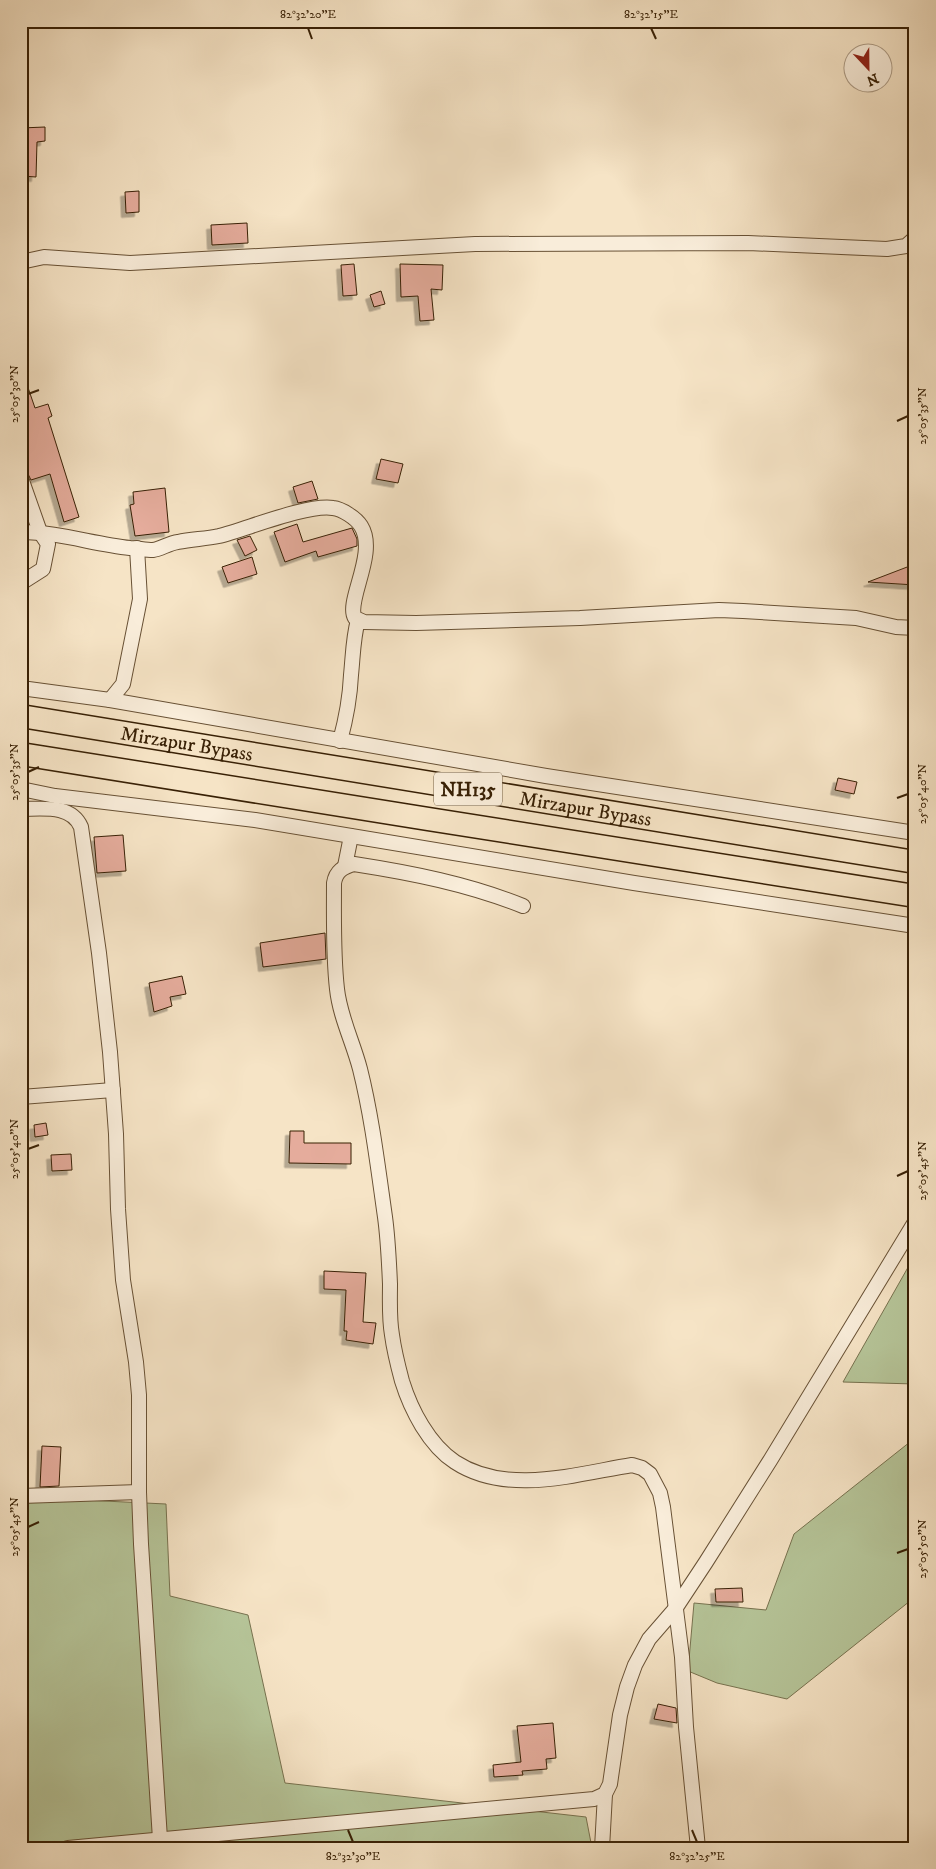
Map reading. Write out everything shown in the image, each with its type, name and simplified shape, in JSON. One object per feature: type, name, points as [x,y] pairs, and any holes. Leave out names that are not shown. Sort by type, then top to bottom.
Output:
[{"type":"highway","name":"Mirzapur Bypass","points":[[21,716],[915,862]]},
{"type":"highway","name":"NH135","points":[[21,754],[338,803],[680,861],[915,896]]},
{"type":"street","points":[[21,262],[44,257],[130,263],[475,244],[748,243],[887,249],[912,245]]},
{"type":"street","points":[[21,478],[40,532],[48,544],[43,569],[21,583]]},
{"type":"street","points":[[21,532],[40,532],[109,546],[153,550],[177,542],[220,535],[307,511],[334,508],[356,520],[362,528],[367,546],[352,610],[355,618],[358,620],[416,623],[580,618],[719,610],[856,618],[896,627],[915,628]]},
{"type":"street","points":[[110,700],[122,684],[140,599],[137,548]]},
{"type":"street","points":[[340,740],[345,725],[354,636],[358,620]]},
{"type":"street","points":[[21,688],[110,700],[546,776],[915,833]]},
{"type":"street","points":[[21,789],[55,796],[255,820],[634,884],[915,926]]},
{"type":"street","points":[[21,809],[62,810],[76,817],[81,827],[99,954],[113,1090],[123,1280],[136,1362],[139,1492],[150,1702],[160,1839]]},
{"type":"street","points":[[345,866],[351,836]]},
{"type":"street","points":[[523,906],[469,886],[411,873],[354,864],[345,866],[335,875],[337,991],[341,1010],[360,1069],[368,1105],[389,1252],[391,1334],[403,1382],[410,1402],[424,1429],[440,1451],[470,1471],[492,1477],[545,1480],[632,1465],[642,1468],[650,1474],[660,1493],[663,1507],[674,1609],[682,1657],[686,1727],[698,1848]]},
{"type":"street","points":[[21,1097],[113,1090]]},
{"type":"street","points":[[602,1848],[606,1794],[610,1784],[620,1716],[627,1687],[649,1639],[674,1609],[771,1459],[915,1222]]},
{"type":"street","points":[[21,1496],[139,1492]]},
{"type":"street","points":[[68,1848],[130,1845],[160,1839],[594,1799],[606,1794]]},
{"type":"green space","points":[[915,1255],[915,1384],[843,1382]]},
{"type":"green space","points":[[915,1438],[915,1597],[787,1699],[717,1683],[688,1671],[694,1603],[766,1610],[794,1534]]},
{"type":"green space","points":[[21,1497],[166,1504],[170,1596],[248,1615],[285,1783],[586,1817],[592,1848],[21,1848]]},
{"type":"building","points":[[45,127],[45,141],[37,142],[36,177],[22,176],[21,128]]},
{"type":"building","points":[[139,191],[139,212],[126,213],[125,192]]},
{"type":"building","points":[[247,223],[248,243],[212,245],[211,225]]},
{"type":"building","points":[[354,264],[357,295],[343,296],[341,265]]},
{"type":"building","points":[[400,264],[443,265],[442,290],[431,289],[434,320],[420,321],[418,296],[401,297]]},
{"type":"building","points":[[381,291],[385,304],[374,307],[370,295]]},
{"type":"building","points":[[23,373],[35,408],[48,404],[52,416],[48,418],[79,517],[64,522],[50,474],[31,480],[27,472],[21,468],[21,374]]},
{"type":"building","points":[[381,459],[403,464],[398,483],[376,479]]},
{"type":"building","points":[[312,481],[318,499],[298,503],[293,487]]},
{"type":"building","points":[[165,488],[169,532],[135,536],[130,505],[134,504],[133,492]]},
{"type":"building","points":[[297,524],[303,542],[352,528],[357,539],[357,546],[318,557],[316,551],[285,562],[274,532]]},
{"type":"building","points":[[250,536],[257,550],[245,556],[237,540]]},
{"type":"building","points":[[252,557],[257,574],[228,583],[222,567]]},
{"type":"building","points":[[915,564],[915,585],[868,582]]},
{"type":"building","points":[[838,778],[857,782],[854,794],[835,790]]},
{"type":"building","points":[[123,835],[126,871],[97,873],[94,837]]},
{"type":"building","points":[[325,933],[326,959],[263,967],[260,943]]},
{"type":"building","points":[[182,976],[186,994],[170,997],[172,1006],[154,1012],[149,983]]},
{"type":"building","points":[[46,1123],[48,1135],[35,1137],[34,1125]]},
{"type":"building","points":[[290,1131],[304,1131],[304,1143],[351,1143],[351,1164],[289,1163]]},
{"type":"building","points":[[71,1154],[72,1170],[52,1171],[51,1155]]},
{"type":"building","points":[[324,1271],[366,1273],[363,1322],[376,1323],[373,1344],[346,1340],[347,1331],[344,1331],[346,1290],[324,1289]]},
{"type":"building","points":[[42,1446],[61,1447],[59,1486],[40,1487]]},
{"type":"building","points":[[742,1588],[743,1602],[716,1602],[715,1589]]},
{"type":"building","points":[[658,1704],[676,1708],[677,1723],[654,1719]]},
{"type":"building","points":[[553,1723],[556,1758],[546,1759],[547,1769],[522,1771],[523,1775],[494,1777],[493,1765],[521,1762],[517,1726]]}]
